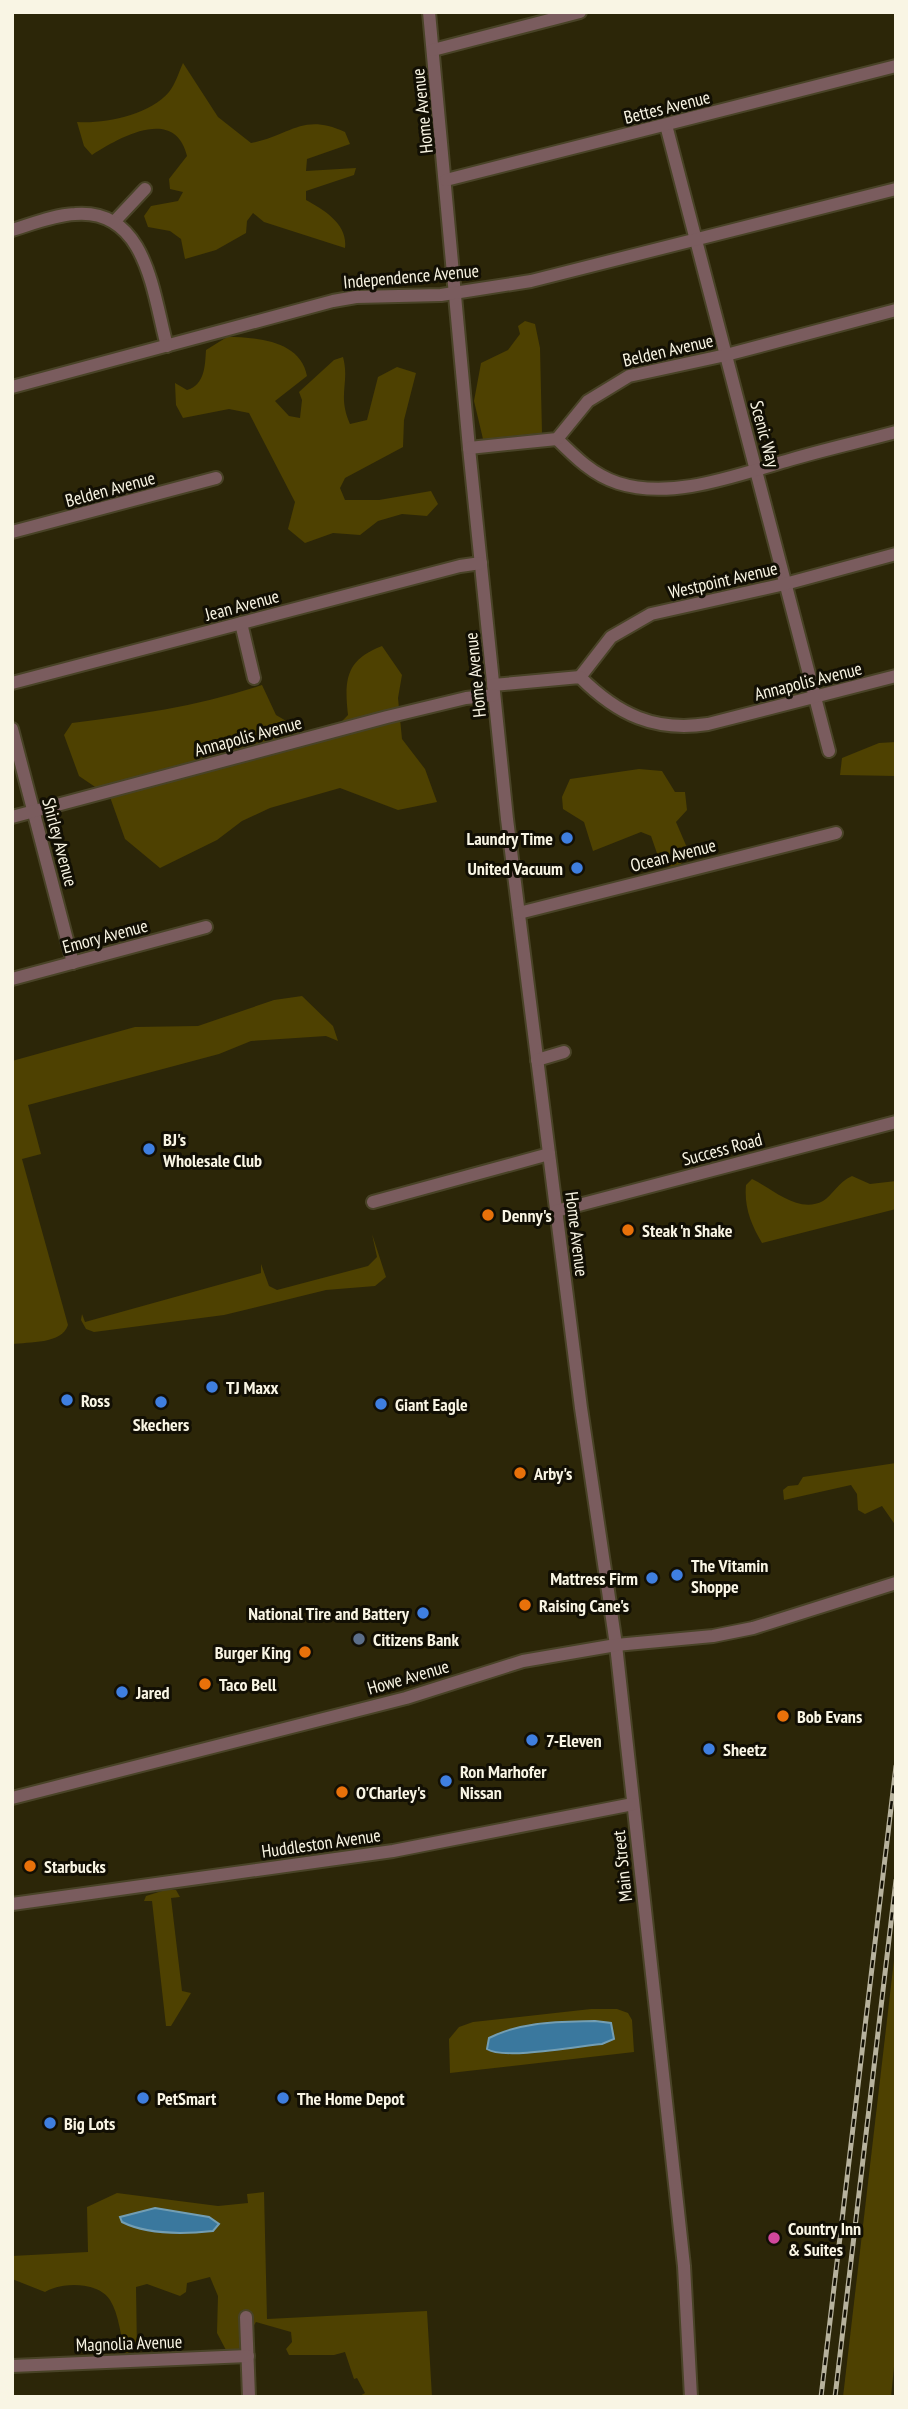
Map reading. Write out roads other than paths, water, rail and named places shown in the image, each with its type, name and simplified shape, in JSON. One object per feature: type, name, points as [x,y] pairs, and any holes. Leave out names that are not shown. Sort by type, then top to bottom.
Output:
[{"type":"street","name":"Home Avenue","points":[[429,12],[494,690],[572,1333]]},
{"type":"street","points":[[433,50],[580,12]]},
{"type":"street","name":"Bettes Avenue","points":[[446,180],[896,66]]},
{"type":"street","name":"Scenic Way","points":[[666,125],[829,751]]},
{"type":"street","points":[[114,222],[145,189]]},
{"type":"street","name":"Independence Avenue","points":[[12,387],[333,301],[455,292],[541,279],[896,189]]},
{"type":"street","points":[[12,230],[78,213],[103,216],[124,227],[140,250],[167,346]]},
{"type":"street","name":"Belden Avenue","points":[[557,439],[588,401],[615,382],[644,372],[726,355],[896,310]]},
{"type":"street","points":[[469,448],[557,439],[593,470],[611,480],[640,488],[671,488],[756,470],[896,432]]},
{"type":"street","name":"Belden Avenue","points":[[12,532],[216,478]]},
{"type":"street","name":"Westpoint Avenue","points":[[580,677],[605,643],[640,618],[785,584],[896,554]]},
{"type":"street","name":"Jean Avenue","points":[[12,683],[460,566],[481,563]]},
{"type":"street","points":[[241,623],[254,678]]},
{"type":"street","name":"Annapolis Avenue","points":[[12,817],[494,690],[580,677],[610,704],[626,714],[666,726],[708,724],[896,676]]},
{"type":"street","name":"Shirley Avenue","points":[[12,729],[73,963]]},
{"type":"street","name":"Ocean Avenue","points":[[519,913],[836,833]]},
{"type":"street","name":"Emory Avenue","points":[[12,979],[206,927]]},
{"type":"street","points":[[537,1059],[564,1052]]},
{"type":"street","name":"Success Road","points":[[556,1211],[896,1122]]},
{"type":"street","points":[[373,1202],[549,1154]]},
{"type":"street","name":"Main Street","points":[[572,1333],[616,1645],[684,2266],[691,2397]]},
{"type":"street","name":"Howe Avenue","points":[[12,1798],[406,1698],[523,1661],[616,1645],[713,1636],[753,1628],[896,1583]]},
{"type":"street","name":"Huddleston Avenue","points":[[12,1904],[393,1851],[633,1804]]},
{"type":"street","points":[[247,2317],[249,2397]]},
{"type":"street","name":"Magnolia Avenue","points":[[12,2366],[248,2356]]},
{"type":"water","points":[[595,2021],[611,2023],[614,2039],[602,2044],[525,2053],[487,2049],[489,2038],[515,2028]]},
{"type":"water","points":[[155,2208],[209,2217],[219,2224],[213,2231],[167,2232],[132,2226],[122,2222],[120,2217]]},
{"type":"railway","points":[[821,2397],[896,1766]]},
{"type":"railway","points":[[835,2397],[896,1880]]},
{"type":"place","name":"Laundry Time","points":[[567,838]]},
{"type":"place","name":"United Vacuum","points":[[577,868]]},
{"type":"place","name":"BJ's Wholesale Club","points":[[149,1149]]},
{"type":"place","name":"Denny's","points":[[488,1215]]},
{"type":"place","name":"Steak 'n Shake","points":[[628,1230]]},
{"type":"place","name":"TJ Maxx","points":[[212,1387]]},
{"type":"place","name":"Ross","points":[[67,1400]]},
{"type":"place","name":"Skechers","points":[[161,1402]]},
{"type":"place","name":"Giant Eagle","points":[[381,1404]]},
{"type":"place","name":"Arby's","points":[[520,1473]]},
{"type":"place","name":"The Vitamin Shoppe","points":[[677,1575]]},
{"type":"place","name":"Mattress Firm","points":[[652,1578]]},
{"type":"place","name":"Raising Cane's","points":[[525,1605]]},
{"type":"place","name":"National Tire and Battery","points":[[423,1613]]},
{"type":"place","name":"Citizens Bank","points":[[359,1639]]},
{"type":"place","name":"Burger King","points":[[305,1652]]},
{"type":"place","name":"Taco Bell","points":[[205,1684]]},
{"type":"place","name":"Jared","points":[[122,1692]]},
{"type":"place","name":"Bob Evans","points":[[783,1716]]},
{"type":"place","name":"7-Eleven","points":[[532,1740]]},
{"type":"place","name":"Sheetz","points":[[709,1749]]},
{"type":"place","name":"Ron Marhofer Nissan","points":[[446,1781]]},
{"type":"place","name":"O'Charley's","points":[[342,1792]]},
{"type":"place","name":"Starbucks","points":[[30,1866]]},
{"type":"place","name":"PetSmart","points":[[143,2098]]},
{"type":"place","name":"The Home Depot","points":[[283,2098]]},
{"type":"place","name":"Big Lots","points":[[50,2123]]},
{"type":"place","name":"Country Inn & Suites","points":[[774,2238]]}]
